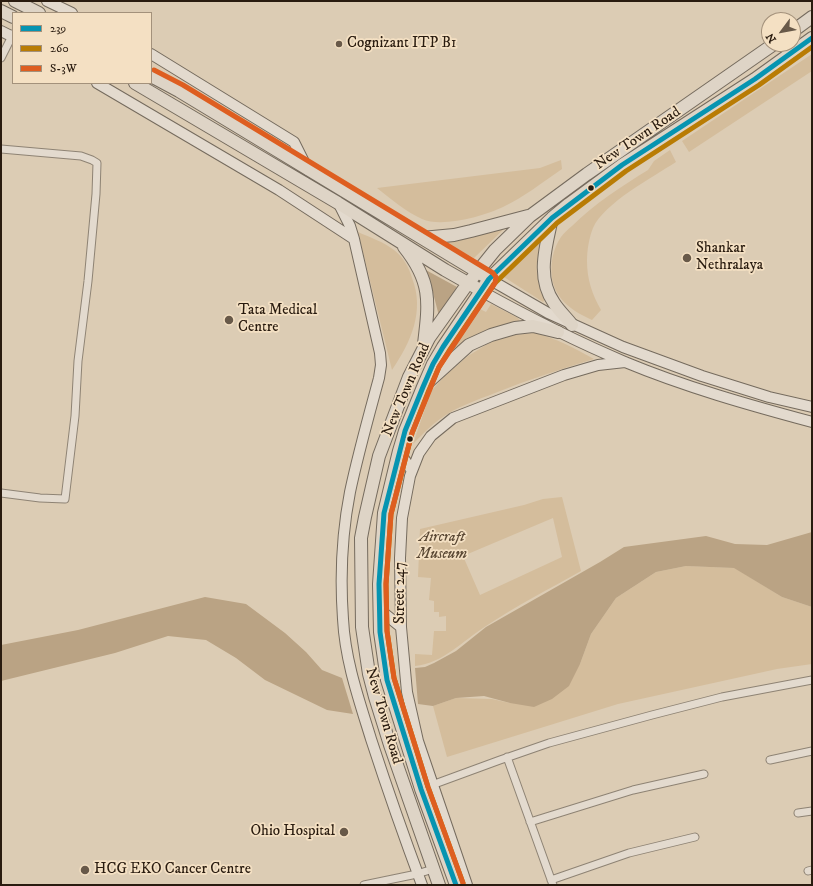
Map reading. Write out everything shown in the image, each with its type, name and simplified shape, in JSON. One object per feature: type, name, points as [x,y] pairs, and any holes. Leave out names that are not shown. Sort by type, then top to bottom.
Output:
[{"type":"main road","points":[[18,2],[37,12]]},
{"type":"main road","points":[[1,11],[12,16]]},
{"type":"main road","points":[[801,25],[812,17]]},
{"type":"main road","points":[[456,885],[421,789],[387,680],[380,632],[379,584],[384,513],[405,431],[423,387],[433,364],[443,347],[489,279],[552,218],[568,204],[622,165],[755,79],[812,38]]},
{"type":"main road","name":"New Town Road","points":[[439,885],[375,698],[369,674],[362,628],[361,538],[379,456],[408,377],[424,347],[468,283],[495,250],[530,216],[587,174],[762,52]]},
{"type":"main road","points":[[152,77],[179,91],[489,279]]},
{"type":"main road","points":[[137,84],[339,204],[481,291]]},
{"type":"main road","points":[[422,238],[471,231],[530,216]]},
{"type":"main road","points":[[552,218],[544,256],[544,279],[553,302],[572,324]]},
{"type":"main road","points":[[400,242],[418,268],[424,280],[428,299],[424,347]]},
{"type":"main road","points":[[423,387],[469,345],[491,336],[515,328],[533,326],[558,332]]},
{"type":"street","points":[[47,1],[70,12]]},
{"type":"street","points":[[1,32],[12,36]]},
{"type":"street","points":[[1,58],[12,38]]},
{"type":"street","points":[[152,55],[294,142],[308,170]]},
{"type":"street","points":[[99,84],[279,190],[354,239]]},
{"type":"street","points":[[1,149],[81,156],[97,163],[96,194],[88,281],[78,361],[75,416],[65,499],[40,498],[1,493]]},
{"type":"street","points":[[339,204],[350,226],[354,239],[380,354],[381,365],[348,505],[343,563],[343,619],[346,646],[362,708],[387,786],[422,885]]},
{"type":"street","points":[[489,279],[548,313],[635,352],[702,376],[769,397],[812,407]]},
{"type":"street","points":[[481,291],[558,332],[625,362],[731,399],[812,422]]},
{"type":"street","name":"Street 247","points":[[467,885],[418,740],[409,698],[401,627],[400,558],[402,518],[412,471],[419,453],[431,436],[454,418],[564,375],[598,364],[625,362]]},
{"type":"street","points":[[399,451],[412,471]]},
{"type":"street","points":[[380,610],[401,627]]},
{"type":"street","points":[[421,789],[549,743],[722,697],[812,680]]},
{"type":"street","points":[[770,760],[812,751]]},
{"type":"street","points":[[507,757],[552,882],[629,853],[695,837]]},
{"type":"street","points":[[530,822],[633,790],[704,774]]},
{"type":"street","points":[[798,813],[812,811]]},
{"type":"street","points":[[364,885],[418,874],[433,869]]},
{"type":"green space","points":[[812,54],[812,71],[689,152],[682,141]]},
{"type":"green space","points":[[670,150],[676,162],[618,200],[607,209],[593,228],[588,248],[587,268],[595,298],[601,310],[592,320],[578,313],[561,299],[554,286],[552,278],[551,272],[553,256],[561,237],[590,210],[618,189],[648,170],[654,161]]},
{"type":"green space","points":[[561,160],[562,169],[511,203],[485,214],[451,222],[422,219],[404,209],[377,188],[540,168]]},
{"type":"green space","points":[[506,227],[474,258],[437,238]]},
{"type":"green space","points":[[358,232],[390,247],[403,259],[411,274],[416,290],[417,302],[414,326],[405,348],[392,370]]},
{"type":"green space","points":[[542,238],[537,263],[537,275],[545,300],[543,302],[504,277]]},
{"type":"green space","points":[[491,304],[518,318],[520,321],[517,324],[483,332],[464,342],[451,352],[450,350],[478,308],[486,312]]},
{"type":"green space","points":[[534,333],[572,347],[594,359],[532,379],[460,407],[436,422],[413,444],[431,391],[447,374],[468,356],[489,343],[514,335]]},
{"type":"green space","name":"Aircraft Museum","points":[[562,497],[581,571],[497,619],[444,656],[435,661],[415,666],[415,654],[432,655],[434,631],[446,631],[446,616],[439,617],[439,612],[434,612],[434,601],[429,600],[431,578],[418,577],[420,529],[524,505],[543,499]],"holes":[[[553,518],[562,557],[480,595],[463,556]]]},
{"type":"green space","points":[[686,566],[735,568],[782,597],[812,607],[812,664],[777,669],[618,704],[447,757],[433,706],[456,698],[492,699],[510,703],[580,664],[591,634],[616,598],[656,572]]},
{"type":"shaded area","points":[[424,269],[457,287],[439,316],[431,285]]},
{"type":"shaded area","points":[[812,532],[812,607],[782,597],[734,568],[686,566],[656,572],[616,598],[591,634],[580,664],[569,686],[552,699],[534,707],[510,703],[484,696],[456,698],[433,706],[418,704],[415,668],[425,667],[456,651],[486,627],[624,547],[706,536],[735,544],[767,545]]},
{"type":"shaded area","points":[[205,597],[246,604],[285,633],[306,652],[322,670],[342,678],[353,714],[327,710],[265,680],[236,658],[206,640],[168,636],[115,653],[1,681],[1,645],[78,630]]},
{"type":"transit line","name":"239","points":[[456,885],[421,789],[387,680],[380,632],[379,584],[384,513],[405,431],[423,387],[433,364],[443,347],[489,279],[552,218],[622,165],[755,79],[812,38]]},
{"type":"transit line","name":"260","points":[[463,883],[428,787],[394,678],[387,631],[386,584],[391,514],[412,433],[429,390],[439,367],[494,284],[557,223],[626,171],[759,85],[812,47]]},
{"type":"transit line","name":"S-3W","points":[[154,70],[183,85],[493,273],[496,277],[495,283],[439,367],[412,433],[391,514],[386,584],[387,631],[394,678],[428,787],[463,883]]},
{"type":"place","name":"Cognizant ITP B1","points":[[339,44]]},
{"type":"place","name":"Shankar Nethralaya","points":[[687,258]]},
{"type":"place","name":"Tata Medical Centre","points":[[229,320]]},
{"type":"place","name":"Ohio Hospital","points":[[344,832]]},
{"type":"place","name":"HCG EKO Cancer Centre","points":[[85,870]]}]
